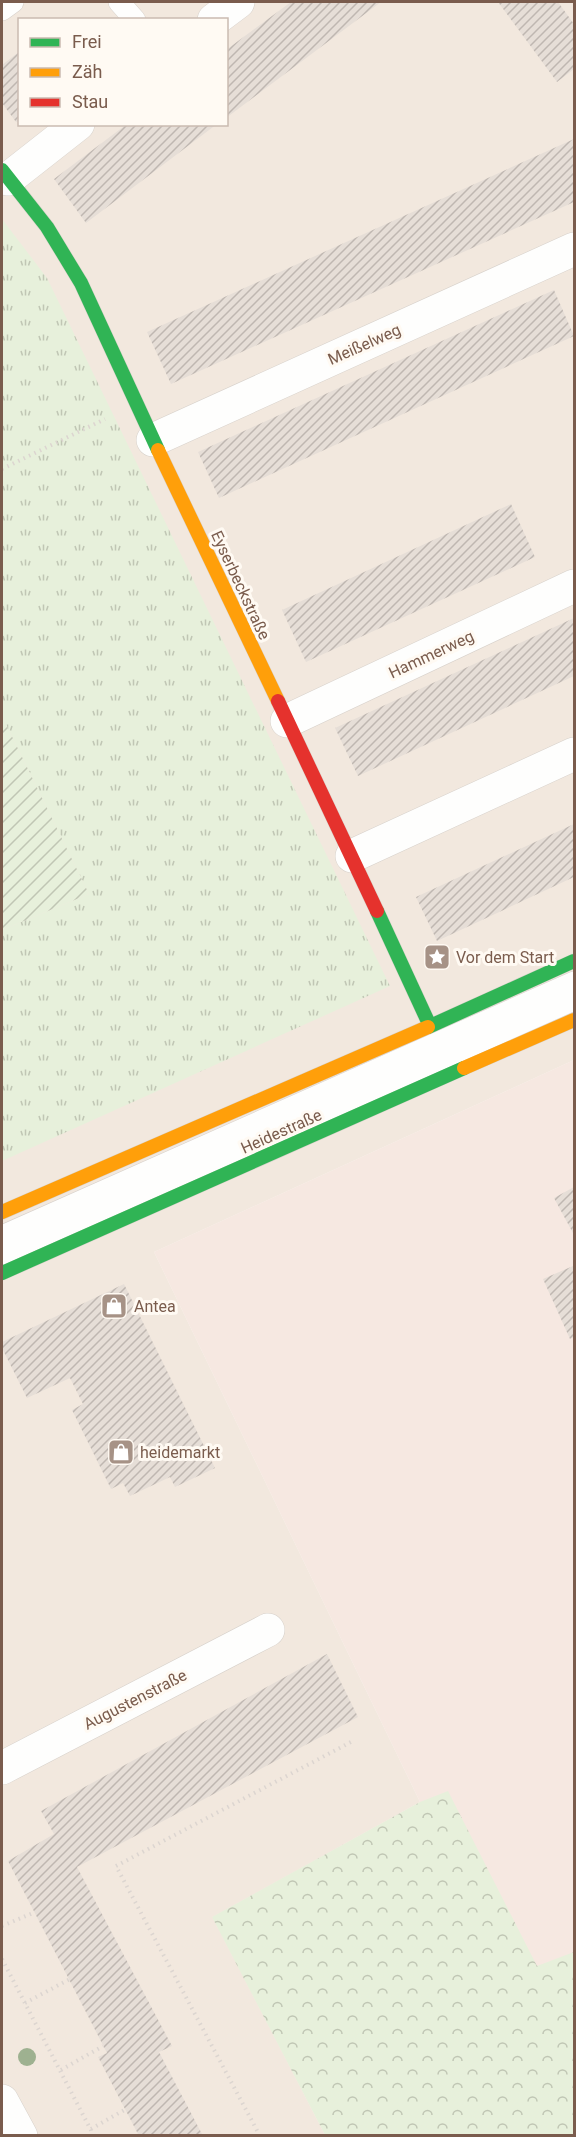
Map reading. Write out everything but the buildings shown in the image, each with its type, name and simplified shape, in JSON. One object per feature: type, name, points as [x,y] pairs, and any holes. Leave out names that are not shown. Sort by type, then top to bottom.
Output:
[{"type":"main road","name":"Eyserbeckstraße","points":[[5,175],[47,227],[81,283],[430,1026]]},
{"type":"main road","points":[[2,1212],[574,961]]},
{"type":"main road","name":"Heidestraße","points":[[2,1273],[574,1020]]},
{"type":"street","points":[[217,18],[238,2]]},
{"type":"street","points":[[5,175],[75,126]]},
{"type":"street","name":"Meißelweg","points":[[153,440],[574,249]]},
{"type":"street","name":"Hammerweg","points":[[287,722],[574,586]]},
{"type":"street","points":[[352,856],[574,754]]},
{"type":"street","name":"Augustenstraße","points":[[2,1768],[268,1630]]},
{"type":"street","points":[[2,2101],[21,2136]]},
{"type":"lane","points":[[2,10],[13,2]]},
{"type":"lane","points":[[119,2],[133,18]]},
{"type":"lane","points":[[2,1236],[574,982]]},
{"type":"lane","points":[[2,1254],[574,1000]]},
{"type":"path","points":[[2,469],[136,404]]},
{"type":"path","points":[[260,2136],[116,1866],[351,1742]]},
{"type":"path","points":[[2,1926],[33,1913]]},
{"type":"path","points":[[2,1959],[94,2136]]},
{"type":"path","points":[[25,2003],[70,1979]]},
{"type":"path","points":[[61,2070],[103,2046]]},
{"type":"path","points":[[91,2129],[126,2109]]},
{"type":"shaded area","points":[[2,2],[574,2],[574,1060],[154,1252],[420,1802],[213,1917],[325,2135],[2,2136]]},
{"type":"shaded area","points":[[574,1060],[574,2135],[325,2135],[212,1917],[420,1802],[154,1252]]},
{"type":"green space","points":[[2,219],[47,278],[390,986],[2,1161],[2,930],[89,894],[2,716]]},
{"type":"green space","points":[[2,716],[89,894],[2,930]]},
{"type":"green space","points":[[448,1791],[537,1966],[574,1952],[574,2135],[325,2135],[212,1917],[420,1802]]},
{"type":"traffic: fast","points":[[2,170],[47,227],[81,283],[158,450]]},
{"type":"traffic: fast","points":[[377,911],[430,1026]]},
{"type":"traffic: fast","points":[[428,1027],[574,961]]},
{"type":"traffic: fast","points":[[2,1273],[464,1068]]},
{"type":"traffic: slow","points":[[158,450],[278,701]]},
{"type":"traffic: slow","points":[[464,1068],[574,1020]]},
{"type":"traffic: slow","points":[[2,1212],[428,1027]]},
{"type":"traffic: jam","points":[[278,701],[377,911]]},
{"type":"place","name":"Vor dem Start","points":[[437,957]]},
{"type":"place","name":"Antea","points":[[114,1306]]},
{"type":"place","name":"heidemarkt","points":[[121,1452]]}]
